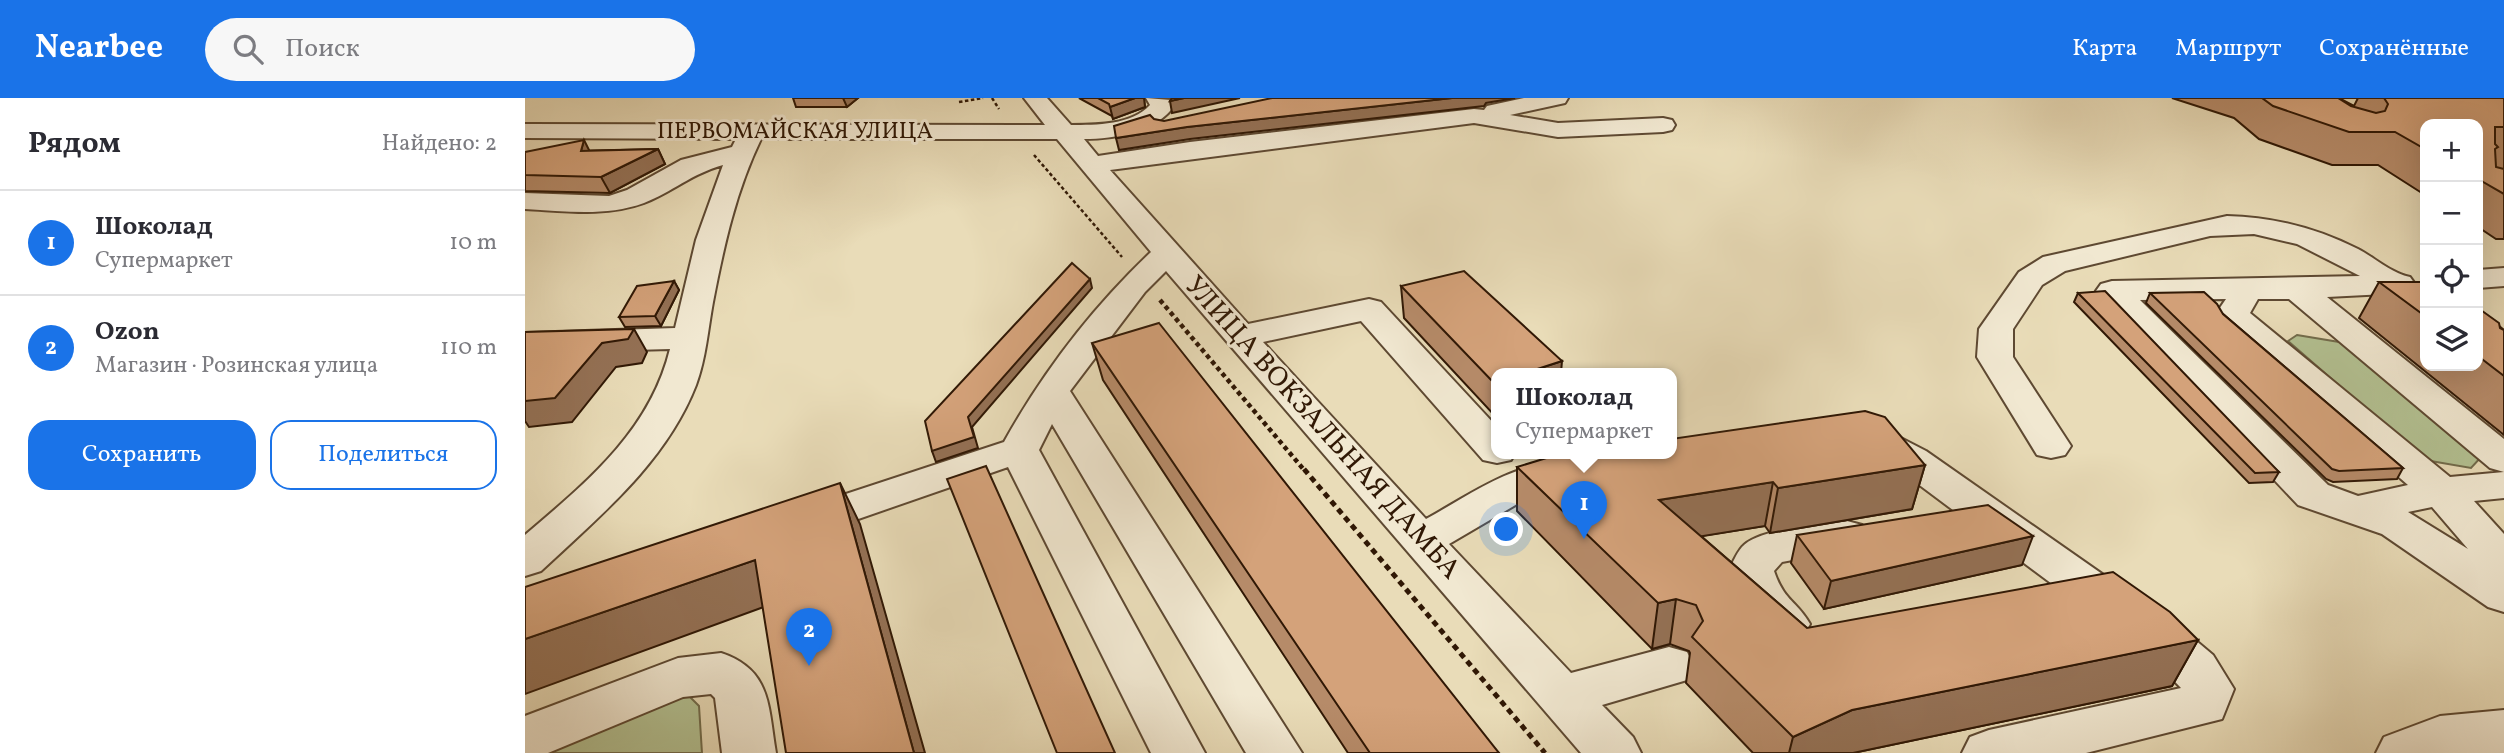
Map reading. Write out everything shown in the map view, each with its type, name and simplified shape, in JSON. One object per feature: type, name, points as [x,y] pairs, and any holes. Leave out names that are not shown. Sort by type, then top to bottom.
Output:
[{"type":"street","name":"УЛИЦА ВОКЗАЛЬНАЯ ДАМБА","points":[[1035,98],[1076,147],[1154,266],[1241,336],[1613,753]]},
{"type":"street","points":[[1454,98],[1474,116],[1563,139],[1663,125]]},
{"type":"street","points":[[1076,147],[1190,150],[1474,116],[1557,98]]},
{"type":"street","points":[[1076,147],[1105,132],[1156,114],[1174,115],[1217,127],[1393,105]]},
{"type":"street","name":"ПЕРВОМАЙСКАЯ УЛИЦА","points":[[530,147],[746,143],[879,125],[1018,146],[1076,147]]},
{"type":"street","points":[[525,201],[611,204],[637,196],[690,166],[746,143]]},
{"type":"street","points":[[525,560],[609,484],[655,429],[677,386],[716,214],[746,143]]},
{"type":"street","points":[[633,156],[674,155],[690,159],[690,166]]},
{"type":"street","points":[[2051,446],[1995,357],[1996,329],[2030,279],[2055,264],[2214,227],[2261,226],[2299,235],[2333,248],[2409,283],[2420,300]]},
{"type":"street","points":[[772,533],[1019,450],[1051,391],[1154,266]]},
{"type":"street","points":[[2483,279],[2504,277]]},
{"type":"street","points":[[2409,283],[2297,289],[2112,291],[2313,495],[2397,524],[2504,595]]},
{"type":"street","points":[[2297,289],[2504,459]]},
{"type":"street","points":[[2248,290],[2232,315],[2441,491],[2504,562]]},
{"type":"street","points":[[1241,336],[1383,307],[1491,442]]},
{"type":"street","points":[[525,342],[690,338]]},
{"type":"street","points":[[1051,391],[1275,753]]},
{"type":"street","points":[[1839,433],[1873,439],[1912,460],[2171,647],[2195,669],[2208,690],[2204,704],[1989,753]]},
{"type":"street","points":[[1019,450],[1178,753]]},
{"type":"street","points":[[1422,540],[1507,462],[1604,468]]},
{"type":"street","points":[[2355,511],[2441,491],[2504,485]]},
{"type":"street","points":[[1791,634],[1758,592],[1751,571],[1758,558],[1769,549],[1987,514]]},
{"type":"street","points":[[2030,594],[2083,584]]},
{"type":"street","points":[[1561,696],[1669,666]]},
{"type":"street","points":[[525,739],[678,678],[721,673],[740,690],[750,753]]},
{"type":"street","points":[[2403,753],[2440,738],[2504,732]]},
{"type":"path","points":[[959,102],[982,98]]},
{"type":"path","points":[[992,98],[1018,146],[1154,266],[1545,753]]},
{"type":"green space","points":[[2297,335],[2351,344],[2482,456],[2471,468],[2425,460],[2288,341]]},
{"type":"green space","points":[[689,696],[699,706],[702,753],[538,753],[665,700]]},
{"type":"building","points":[[1098,98],[1135,98],[1110,107]]},
{"type":"building","points":[[1272,98],[1452,98],[1187,127],[1116,138],[1114,126],[1150,115],[1154,119],[1164,121]]},
{"type":"building","points":[[2262,98],[2338,98],[2351,106],[2376,113],[2385,111],[2388,104],[2384,98],[2504,98],[2504,127],[2495,127],[2495,144],[2498,147],[2495,149],[2496,167],[2504,169],[2504,194],[2483,182],[2483,119],[2420,119],[2420,146],[2395,132],[2349,132],[2273,106]]},
{"type":"building","points":[[584,140],[581,151],[658,149],[601,177],[525,175],[525,152]]},
{"type":"building","points":[[1072,263],[1090,279],[968,417],[974,437],[932,451],[925,421]]},
{"type":"building","points":[[1464,271],[1562,361],[1540,368],[1491,368],[1491,380],[1401,286]]},
{"type":"building","points":[[674,281],[655,316],[619,317],[637,286]]},
{"type":"building","points":[[2379,282],[2420,282],[2420,312]]},
{"type":"building","points":[[2105,291],[2279,472],[2255,473],[2078,293]]},
{"type":"building","points":[[2204,292],[2223,314],[2403,468],[2332,469],[2150,293]]},
{"type":"building","points":[[2483,312],[2504,330],[2504,376],[2483,360]]},
{"type":"building","points":[[1159,323],[1499,753],[1370,753],[1092,343]]},
{"type":"building","points":[[634,329],[628,339],[602,343],[555,398],[525,401],[525,332]]},
{"type":"building","points":[[1865,411],[1885,417],[1925,465],[1778,488],[1773,482],[1659,500],[1807,628],[2113,572],[2170,612],[2198,640],[1852,710],[1793,737],[1692,637],[1703,621],[1696,605],[1676,599],[1658,603],[1517,467],[1543,459],[1677,459],[1677,438]]},
{"type":"building","points":[[986,466],[1115,753],[1057,753],[947,479]]},
{"type":"building","points":[[840,483],[914,753],[786,753],[755,560],[525,639],[525,587]]},
{"type":"building","points":[[1988,505],[2033,536],[1831,581],[1797,535]]},
{"type":"place","name":"Шоколад","points":[[1584,539]]},
{"type":"place","name":"Ozon","points":[[809,666]]}]
